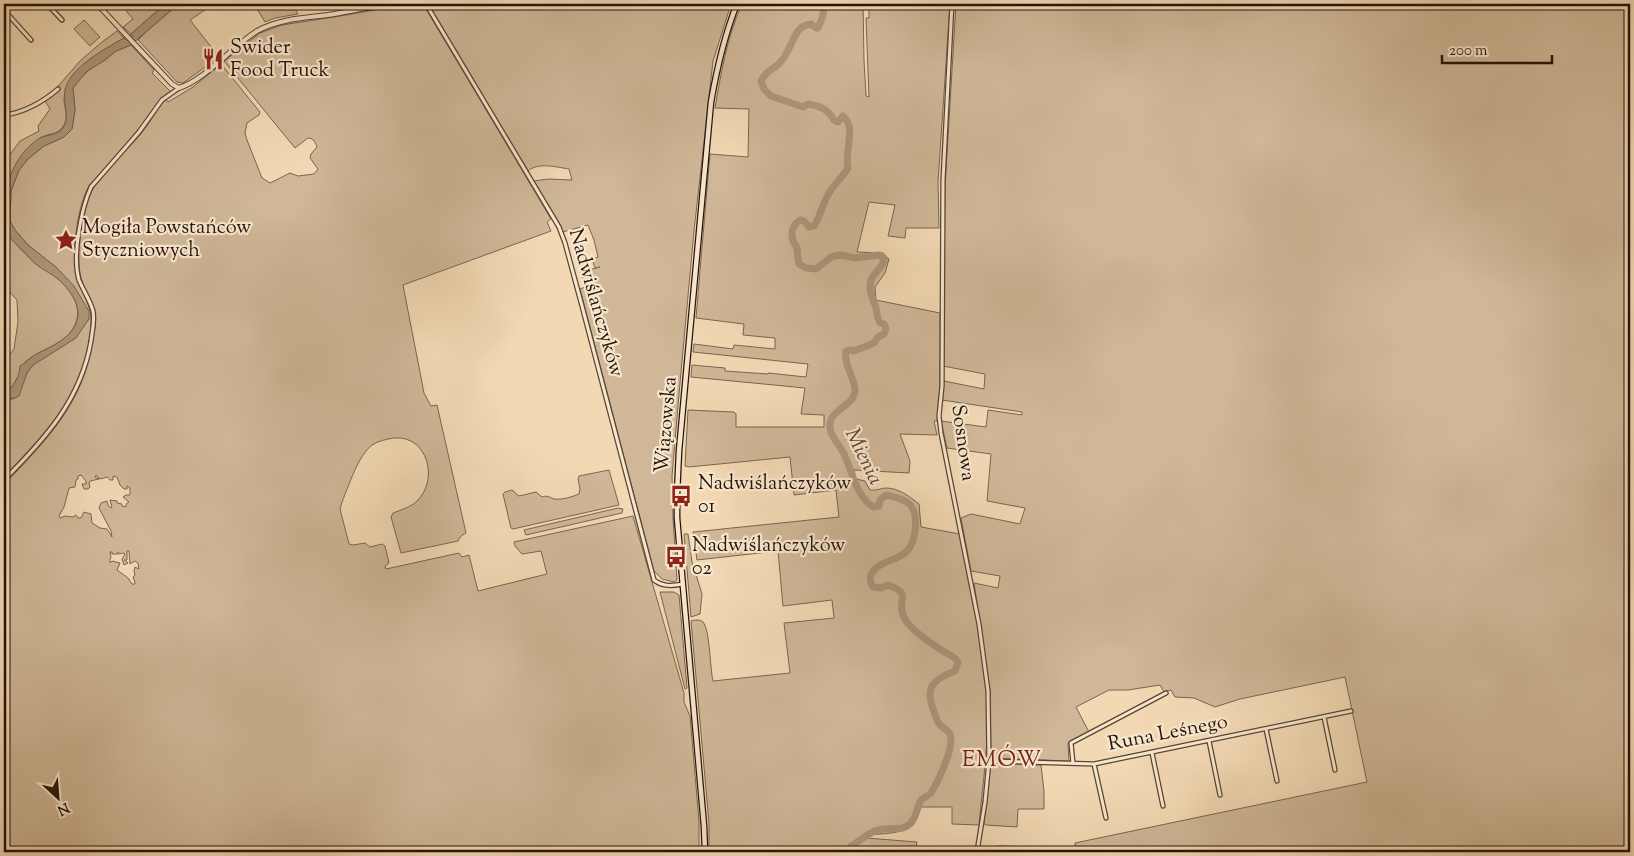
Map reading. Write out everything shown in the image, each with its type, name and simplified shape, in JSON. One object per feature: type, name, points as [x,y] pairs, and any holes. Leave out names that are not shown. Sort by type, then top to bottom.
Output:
[{"type":"main road","name":"Wiązowska","points":[[705,852],[677,494],[679,451],[711,102],[726,31],[737,4]]},
{"type":"street","points":[[47,4],[62,20]]},
{"type":"street","points":[[97,4],[172,84],[180,88]]},
{"type":"street","points":[[4,480],[64,412],[76,390],[88,355],[94,322],[93,312],[80,280],[76,258],[79,230],[89,191],[139,132],[162,100],[180,88],[191,84],[258,31],[270,25],[300,18],[342,13],[385,4]]},
{"type":"street","name":"Nadwiślańczyków","points":[[426,4],[559,227],[582,306],[654,580],[666,586],[683,584]]},
{"type":"street","name":"Sosnowa","points":[[952,4],[943,180],[942,386],[939,416],[979,624],[988,691],[989,760],[977,852]]},
{"type":"street","points":[[4,10],[31,40]]},
{"type":"street","points":[[4,115],[13,114],[41,102],[58,89]]},
{"type":"street","points":[[1073,764],[1071,743],[1166,693]]},
{"type":"street","name":"Runa Leśnego","points":[[989,760],[1094,764],[1351,712]]},
{"type":"street","points":[[1324,717],[1335,770]]},
{"type":"street","points":[[1266,729],[1277,782]]},
{"type":"street","points":[[1209,741],[1220,795]]},
{"type":"street","points":[[1152,753],[1163,806]]},
{"type":"street","points":[[1094,764],[1106,818]]},
{"type":"shaded area","points":[[122,4],[165,4],[131,34],[123,27],[133,19]]},
{"type":"shaded area","points":[[165,4],[178,4],[131,45],[116,51],[86,72],[73,88],[75,110],[72,129],[64,137],[44,146],[28,159],[19,170],[11,191],[10,221],[28,245],[57,268],[74,286],[89,311],[89,319],[76,338],[33,365],[27,373],[19,396],[4,399],[4,392],[7,392],[14,384],[20,366],[33,356],[62,340],[70,333],[78,318],[76,303],[66,287],[57,278],[33,262],[13,241],[5,229],[3,210],[11,175],[29,146],[40,138],[59,132],[64,126],[66,121],[65,90],[68,82],[81,66],[98,53],[124,38],[128,40],[132,37],[131,34]]},
{"type":"shaded area","points":[[178,4],[214,4],[190,20],[219,57],[183,83],[177,82],[138,40]]},
{"type":"shaded area","points":[[254,4],[292,4],[298,14],[275,18],[265,22]]},
{"type":"shaded area","points":[[409,4],[423,4],[551,219],[547,222],[551,231],[403,285],[424,393],[431,406],[437,405],[466,533],[458,541],[401,553],[391,517],[393,513],[409,507],[417,501],[424,492],[428,471],[422,451],[415,444],[406,439],[394,438],[372,445],[362,456],[351,479],[340,509],[349,544],[365,543],[370,547],[382,544],[385,546],[389,563],[385,566],[386,569],[459,553],[462,557],[469,555],[478,591],[547,574],[541,551],[522,554],[514,542],[633,516],[684,693],[684,702],[690,716],[699,821],[699,852],[4,852],[4,485],[34,453],[60,421],[71,404],[87,365],[96,320],[94,309],[82,282],[79,242],[85,206],[89,196],[101,177],[140,135],[165,99],[168,102],[193,87],[221,64],[260,112],[259,115],[247,123],[245,133],[262,178],[270,183],[290,173],[298,176],[314,174],[318,169],[310,158],[317,147],[314,141],[308,138],[295,148],[224,61],[260,33],[282,25]],"holes":[[[81,475],[86,481],[86,484],[82,484],[84,489],[90,487],[90,481],[99,479],[95,477],[96,475],[100,479],[107,477],[110,480],[113,480],[113,476],[117,477],[124,489],[127,489],[127,486],[130,488],[130,495],[123,497],[129,502],[126,504],[126,507],[117,503],[117,501],[110,500],[111,508],[107,501],[101,503],[99,508],[111,531],[112,537],[107,529],[100,528],[92,523],[91,514],[84,512],[81,518],[78,518],[76,515],[60,518],[59,516],[64,507],[69,488],[75,487],[76,480]],[[127,551],[129,551],[130,564],[135,561],[138,563],[139,569],[135,567],[135,575],[133,577],[135,584],[132,584],[128,578],[117,570],[120,563],[112,561],[110,563],[110,552],[112,554],[118,554],[118,552],[119,554],[125,554],[122,559],[124,565],[128,563],[124,560],[127,560]]]},
{"type":"shaded area","points":[[428,4],[731,4],[713,61],[694,231],[672,476],[677,580],[674,582],[662,579],[654,571],[580,289],[585,287],[581,272],[600,267],[595,268],[592,259],[598,257],[594,240],[588,225],[563,232],[534,181],[548,179],[572,180],[569,169],[542,166],[528,171]]},
{"type":"shaded area","points":[[742,4],[863,4],[866,96],[869,97],[866,18],[869,18],[869,4],[950,4],[938,182],[939,228],[906,228],[905,238],[888,236],[895,205],[869,202],[857,252],[883,253],[889,259],[885,273],[875,287],[876,300],[940,313],[940,385],[937,421],[934,421],[937,435],[900,434],[910,461],[909,473],[854,470],[856,479],[865,481],[870,490],[891,488],[900,491],[919,504],[921,527],[960,534],[979,632],[987,692],[987,742],[979,825],[952,824],[952,807],[920,807],[917,818],[908,828],[896,832],[869,835],[866,838],[917,842],[915,852],[709,852],[709,823],[691,621],[700,620],[705,626],[713,681],[790,673],[784,623],[834,618],[832,600],[783,606],[778,551],[697,560],[693,532],[839,517],[836,490],[794,495],[790,457],[685,466],[688,410],[734,412],[736,414],[736,427],[824,427],[824,415],[801,414],[805,388],[691,377],[692,365],[725,368],[725,371],[806,377],[808,364],[693,352],[694,344],[733,349],[734,345],[775,349],[775,338],[743,335],[744,324],[696,318],[710,154],[748,157],[749,109],[715,108],[728,42]]},
{"type":"shaded area","points":[[956,4],[1630,4],[1630,852],[997,852],[997,846],[1075,848],[1075,843],[1367,782],[1345,677],[1240,699],[1215,707],[1194,698],[1175,697],[1171,690],[1164,692],[1160,685],[1128,690],[1109,690],[1076,707],[1089,732],[1068,743],[1069,761],[991,758],[990,691],[974,583],[998,588],[1000,576],[971,571],[961,518],[971,514],[1020,524],[1025,508],[987,501],[991,454],[947,448],[941,421],[986,427],[988,410],[1022,415],[1022,412],[942,400],[944,381],[984,389],[985,374],[943,366],[945,187]]},
{"type":"shaded area","points":[[84,20],[100,37],[90,46],[74,29]]},
{"type":"shaded area","points":[[117,31],[124,38],[95,56],[78,70],[71,79],[66,88],[64,99],[66,121],[58,132],[42,137],[24,157],[10,177],[4,202],[4,163],[20,141],[39,131],[38,126],[50,109],[45,101],[81,60]]},
{"type":"shaded area","points":[[131,45],[154,70],[152,73],[171,92],[161,100],[129,142],[92,182],[85,194],[77,226],[75,268],[91,316],[86,356],[72,392],[53,422],[4,477],[4,402],[15,398],[33,365],[75,338],[89,319],[57,268],[28,245],[15,230],[10,221],[11,191],[19,170],[28,159],[44,146],[64,137],[72,129],[75,110],[73,88],[80,79],[92,67],[116,51]]},
{"type":"shaded area","points":[[4,225],[13,241],[37,264],[56,277],[69,291],[77,307],[78,316],[75,325],[64,339],[32,357],[21,366],[16,380],[7,392],[4,392],[4,362],[14,349],[18,322],[17,300],[4,286]]},
{"type":"shaded area","points":[[609,470],[619,505],[511,528],[503,494],[505,492],[512,490],[519,496],[536,492],[542,497],[566,498],[579,494],[579,476]]},
{"type":"shaded area","points":[[618,508],[623,509],[622,513],[526,535],[524,530]]},
{"type":"shaded area","points":[[684,534],[688,534],[692,562],[702,594],[700,614],[691,617]]},
{"type":"shaded area","points":[[660,592],[674,592],[679,595],[687,688],[685,689]]},
{"type":"shaded area","points":[[990,763],[1041,765],[1044,809],[1018,809],[1017,827],[984,824]]},
{"type":"waterway","name":"Mienia","points":[[823,4],[823,16],[818,28],[811,24],[801,28],[783,59],[766,73],[761,81],[764,89],[771,96],[803,107],[808,104],[820,107],[838,122],[843,116],[849,126],[848,168],[828,194],[814,226],[809,227],[804,221],[800,220],[793,229],[792,238],[797,248],[799,264],[806,268],[816,269],[831,257],[840,255],[855,258],[879,255],[884,258],[883,264],[872,278],[870,286],[878,319],[880,323],[884,324],[886,329],[884,334],[878,337],[874,343],[854,351],[846,351],[846,361],[855,387],[854,396],[833,416],[830,429],[844,454],[858,490],[867,502],[873,507],[879,506],[880,500],[886,495],[906,501],[912,507],[914,513],[915,533],[911,545],[905,553],[881,564],[874,570],[870,576],[873,587],[881,588],[888,585],[900,591],[903,597],[903,615],[910,625],[920,635],[954,657],[958,662],[955,671],[941,677],[936,681],[931,690],[931,703],[937,720],[951,736],[947,758],[934,788],[930,794],[921,800],[911,823],[900,829],[874,831],[850,847],[849,852]]},
{"type":"place","name":"Swider Food Truck","points":[[213,59]]},
{"type":"place","name":"Mogiła Powstańców Styczniowych","points":[[66,240]]},
{"type":"place","name":"Nadwiślańczyków 01","points":[[681,496]]},
{"type":"place","name":"Nadwiślańczyków 02","points":[[676,557]]},
{"type":"district","name":"EMÓW","points":[[1002,761]]}]
